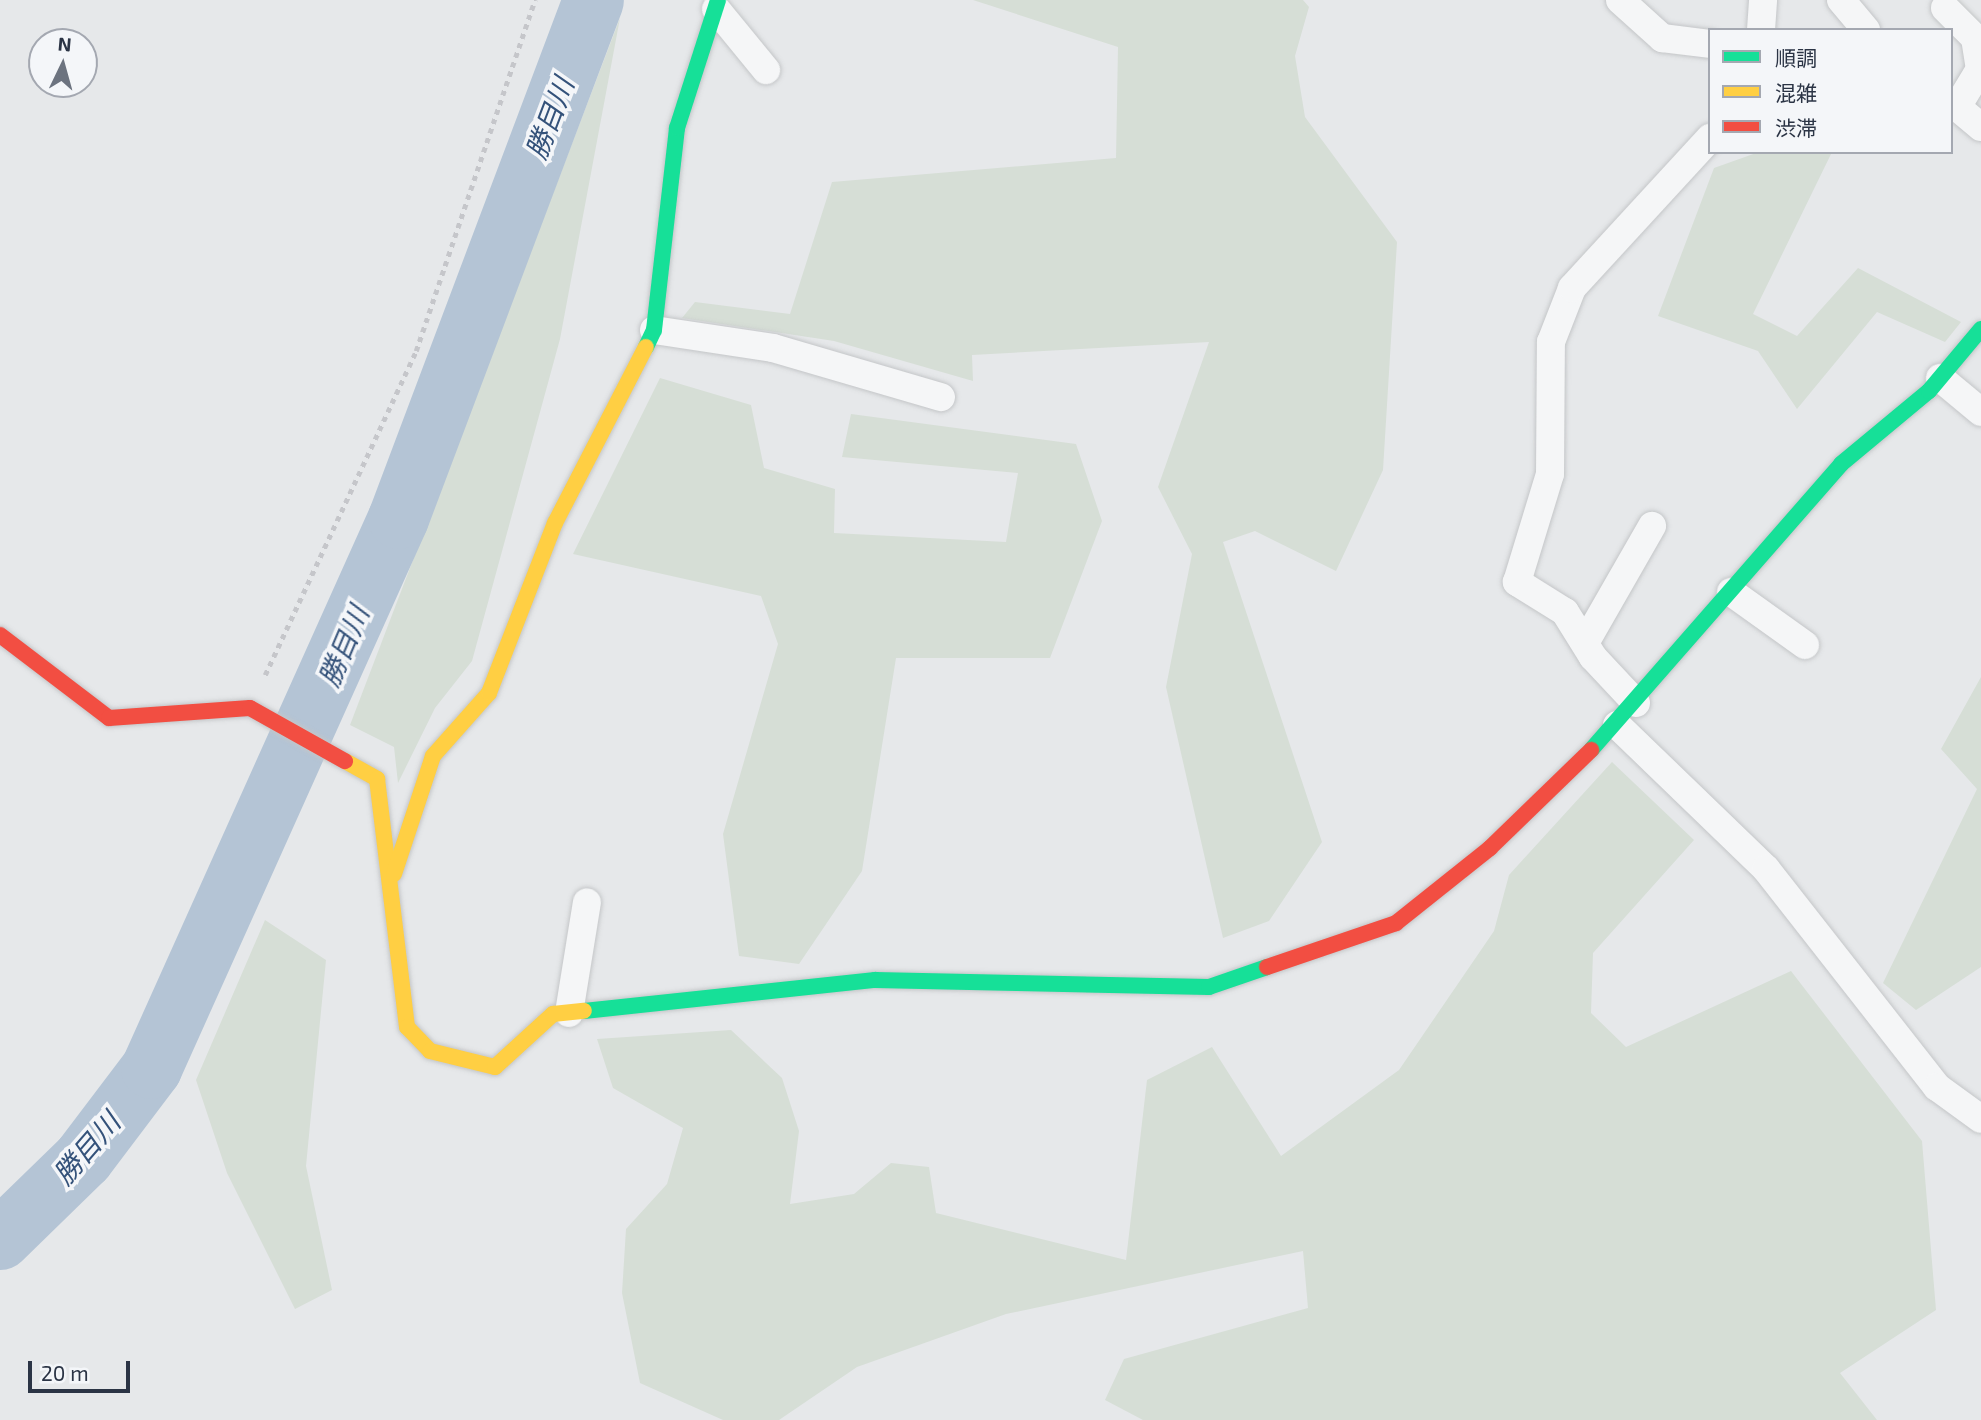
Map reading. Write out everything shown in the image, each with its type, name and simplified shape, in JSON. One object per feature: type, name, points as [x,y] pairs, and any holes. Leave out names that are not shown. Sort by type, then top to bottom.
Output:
[{"type":"street","points":[[1620,0],[1662,38],[1708,44]]},
{"type":"street","points":[[1761,28],[1763,0]]},
{"type":"street","points":[[1841,0],[1864,28]]},
{"type":"street","points":[[390,886],[433,756],[489,693],[555,523],[654,330],[677,128],[717,4]]},
{"type":"street","points":[[717,4],[766,70]]},
{"type":"street","points":[[1945,8],[1975,38],[1980,69],[1954,105],[1981,127]]},
{"type":"street","points":[[1636,703],[1585,643],[1565,612],[1517,582],[1550,474],[1551,342],[1572,288],[1708,140]]},
{"type":"street","points":[[0,635],[110,718],[250,708],[353,760],[377,779],[407,1027],[430,1051],[495,1067],[553,1014],[875,980],[1209,987],[1396,923],[1490,848],[1617,725],[1841,464],[1940,378],[1981,329]]},
{"type":"street","points":[[654,330],[773,348],[941,397]]},
{"type":"street","points":[[1940,378],[1981,412]]},
{"type":"street","points":[[1585,643],[1652,526]]},
{"type":"street","points":[[1731,593],[1805,645]]},
{"type":"street","points":[[1617,725],[1766,869],[1937,1087],[1981,1119]]},
{"type":"street","points":[[569,1013],[587,902]]},
{"type":"path","points":[[250,708],[416,351],[535,0]]},
{"type":"shaded area","points":[[973,0],[1303,0],[1309,7],[1295,56],[1305,117],[1397,242],[1383,470],[1336,571],[1255,531],[1223,542],[1322,842],[1269,921],[1223,938],[1166,687],[1192,554],[1158,487],[1209,342],[972,355],[973,381],[834,341],[682,318],[695,302],[790,314],[832,182],[1116,158],[1118,47]]},
{"type":"shaded area","points":[[620,18],[560,339],[472,661],[435,708],[398,783],[394,747],[350,725]]},
{"type":"shaded area","points":[[1753,154],[1831,154],[1753,314],[1797,336],[1858,268],[1961,322],[1945,342],[1877,312],[1797,409],[1758,351],[1658,316],[1714,168]]},
{"type":"shaded area","points":[[660,378],[751,405],[764,468],[835,489],[834,533],[1006,542],[1018,473],[842,457],[851,414],[1076,444],[1102,521],[1050,658],[896,658],[862,871],[799,964],[739,956],[723,834],[778,644],[761,596],[573,554]]},
{"type":"shaded area","points":[[1981,677],[1981,967],[1916,1010],[1883,983],[1977,789],[1941,749]]},
{"type":"shaded area","points":[[1612,762],[1694,840],[1593,953],[1591,1013],[1626,1047],[1791,971],[1922,1141],[1936,1310],[1840,1373],[1877,1420],[1143,1420],[1105,1400],[1124,1359],[1308,1308],[1303,1251],[1006,1314],[857,1367],[779,1420],[723,1420],[640,1383],[622,1293],[626,1229],[667,1184],[683,1128],[613,1088],[597,1039],[731,1030],[782,1078],[799,1131],[790,1204],[854,1194],[891,1163],[929,1167],[936,1213],[1126,1260],[1147,1080],[1212,1047],[1281,1156],[1399,1070],[1494,931],[1509,875]]},
{"type":"shaded area","points":[[265,920],[326,960],[306,1166],[332,1290],[295,1309],[227,1173],[196,1080]]},
{"type":"waterway","name":"勝目川","points":[[0,1239],[83,1158],[151,1068],[398,518],[593,0]]},
{"type":"traffic: fast","points":[[646,347],[654,330],[677,128],[718,0]]},
{"type":"traffic: fast","points":[[1591,750],[1841,464],[1929,391],[1981,329]]},
{"type":"traffic: fast","points":[[584,1011],[875,980],[1209,987],[1267,967]]},
{"type":"traffic: slow","points":[[394,874],[433,756],[489,693],[555,523],[646,347]]},
{"type":"traffic: slow","points":[[345,761],[377,779],[407,1027],[430,1051],[495,1067],[553,1014],[584,1011]]},
{"type":"traffic: jam","points":[[0,635],[109,718],[250,708],[345,761]]},
{"type":"traffic: jam","points":[[1267,967],[1396,923],[1490,848],[1591,750]]}]
